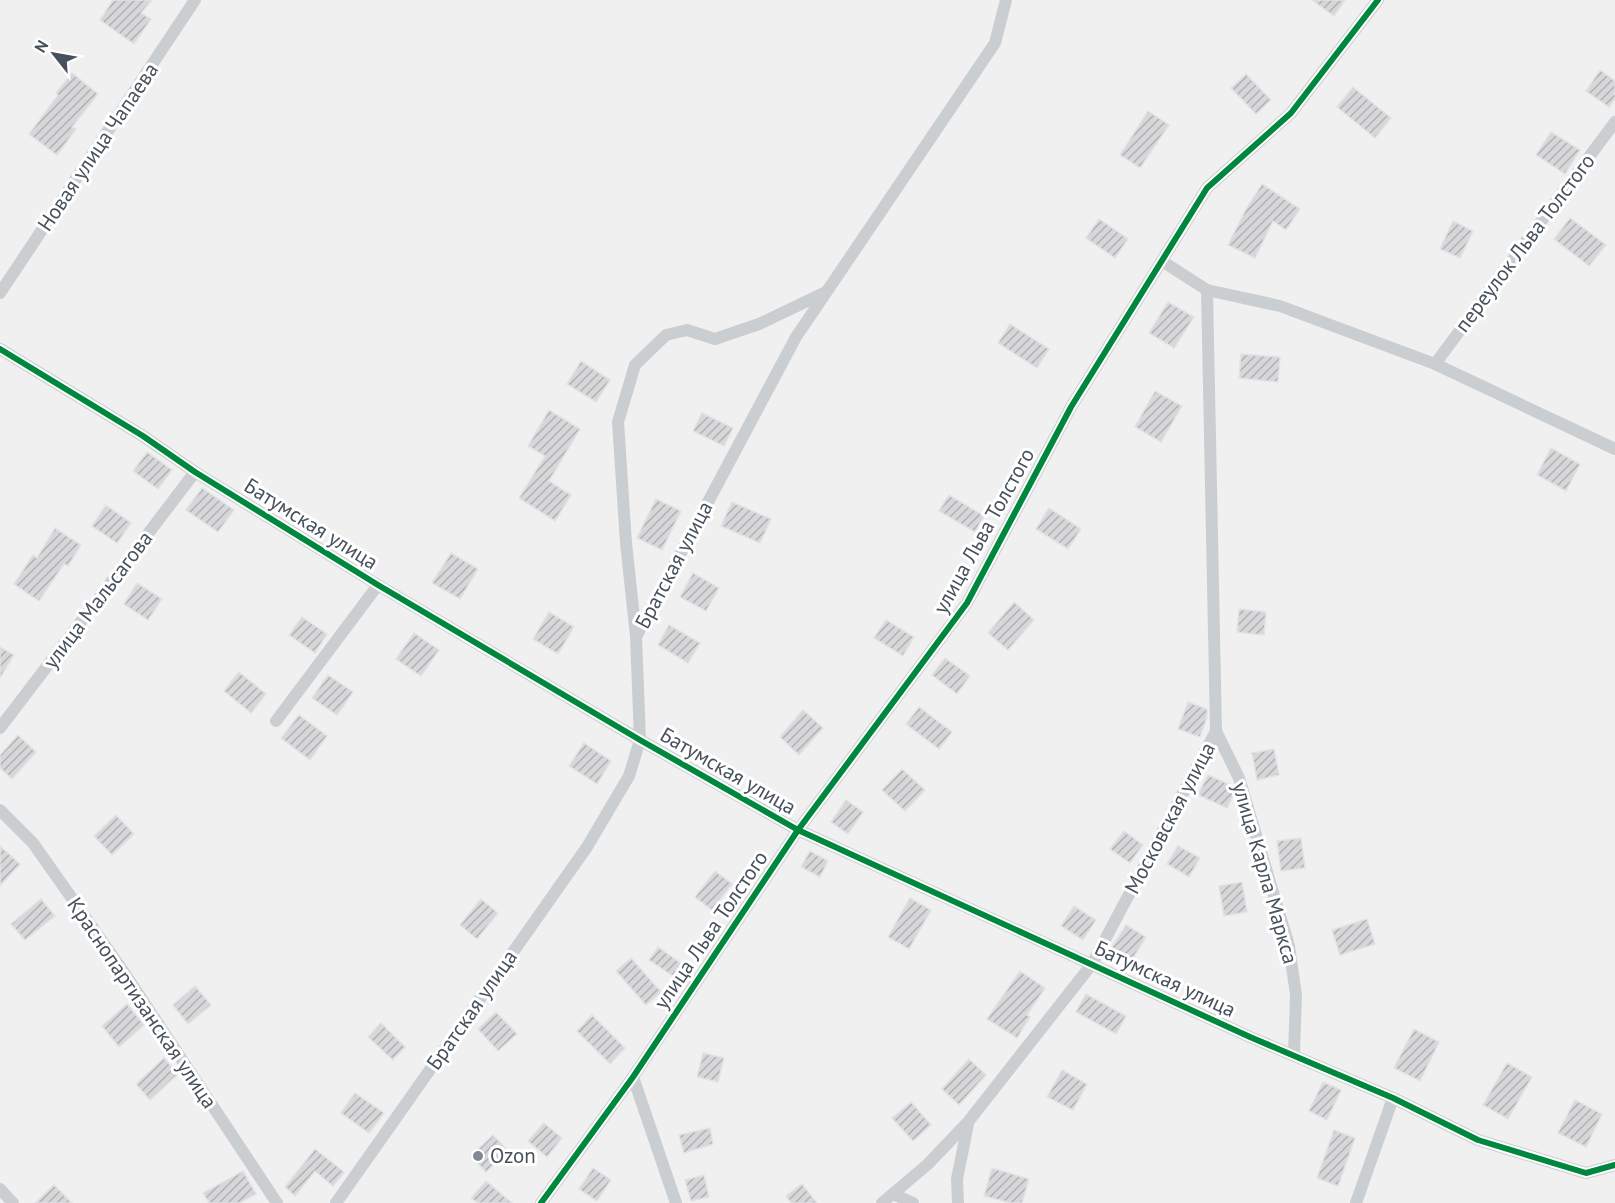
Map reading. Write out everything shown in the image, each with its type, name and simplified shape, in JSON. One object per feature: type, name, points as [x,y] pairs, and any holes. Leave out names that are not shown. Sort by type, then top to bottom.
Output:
[{"type":"street","name":"Новая улица Чапаева","points":[[0,293],[195,0]]},
{"type":"street","name":"Братская улица","points":[[336,1203],[587,848],[629,777],[640,740],[636,637],[796,337],[994,43],[1006,0]]},
{"type":"street","name":"улица Льва Толстого","points":[[541,1203],[633,1077],[798,830],[967,603],[1071,407],[1207,188],[1291,113],[1378,0]]},
{"type":"street","name":"переулок Льва Толстого","points":[[1435,364],[1615,122]]},
{"type":"street","points":[[1162,261],[1207,290],[1280,306],[1435,364],[1615,449]]},
{"type":"street","name":"Московская улица","points":[[882,1203],[928,1164],[968,1122],[1092,964],[1216,731],[1207,290]]},
{"type":"street","points":[[636,637],[626,543],[618,422],[635,365],[666,335],[687,330],[715,339],[759,324],[826,292]]},
{"type":"street","name":"Батумская улица","points":[[0,349],[143,436],[195,472],[378,585],[640,740],[798,830],[1393,1098],[1479,1140],[1586,1173],[1615,1165]]},
{"type":"street","name":"улица Мальсагова","points":[[0,728],[195,472]]},
{"type":"street","points":[[276,721],[378,585]]},
{"type":"street","name":"улица Карла Маркса","points":[[1216,731],[1239,778],[1289,946],[1296,995],[1294,1055]]},
{"type":"street","name":"Краснопартизанская улица","points":[[0,810],[33,843],[123,971],[277,1203]]},
{"type":"street","points":[[633,1077],[676,1203]]},
{"type":"street","points":[[1356,1203],[1393,1098]]},
{"type":"street","points":[[958,1203],[957,1179],[968,1122]]},
{"type":"street","points":[[0,1189],[13,1203]]},
{"type":"street","points":[[892,1194],[913,1203]]},
{"type":"building","points":[[113,0],[152,0],[141,13],[151,19],[134,44],[100,20]]},
{"type":"building","points":[[1312,0],[1345,0],[1334,16]]},
{"type":"building","points":[[1600,70],[1615,81],[1615,99],[1609,107],[1586,91]]},
{"type":"building","points":[[72,73],[98,94],[72,127],[76,129],[57,155],[29,134]]},
{"type":"building","points":[[1246,74],[1271,100],[1256,114],[1231,88]]},
{"type":"building","points":[[1353,87],[1391,118],[1375,138],[1337,107]]},
{"type":"building","points":[[1148,111],[1169,125],[1140,168],[1120,155]]},
{"type":"building","points":[[1551,132],[1580,150],[1565,174],[1536,155]]},
{"type":"building","points":[[1262,184],[1300,209],[1286,230],[1273,221],[1255,258],[1228,245],[1246,209]]},
{"type":"building","points":[[1570,218],[1606,245],[1589,266],[1554,239]]},
{"type":"building","points":[[1099,219],[1128,239],[1115,258],[1086,238]]},
{"type":"building","points":[[1453,221],[1473,231],[1460,258],[1440,249]]},
{"type":"building","points":[[1168,302],[1194,317],[1174,348],[1149,333]]},
{"type":"building","points":[[1010,324],[1049,349],[1037,368],[998,343]]},
{"type":"building","points":[[1241,354],[1280,357],[1278,382],[1239,378]]},
{"type":"building","points":[[581,361],[610,380],[596,402],[567,384]]},
{"type":"building","points":[[1155,391],[1182,406],[1161,442],[1135,427]]},
{"type":"building","points":[[549,410],[580,429],[549,481],[571,495],[555,521],[519,498],[545,456],[528,446]]},
{"type":"building","points":[[702,413],[733,428],[724,446],[693,431]]},
{"type":"building","points":[[1551,448],[1580,464],[1566,491],[1537,475]]},
{"type":"building","points":[[147,452],[172,470],[158,489],[133,471]]},
{"type":"building","points":[[202,488],[234,510],[218,532],[186,510]]},
{"type":"building","points":[[949,495],[984,516],[975,532],[939,511]]},
{"type":"building","points":[[656,499],[681,511],[662,550],[637,538]]},
{"type":"building","points":[[732,502],[771,519],[760,543],[721,526]]},
{"type":"building","points":[[106,505],[131,523],[117,543],[92,526]]},
{"type":"building","points":[[1049,508],[1081,529],[1068,549],[1036,529]]},
{"type":"building","points":[[55,528],[81,545],[68,566],[64,564],[39,601],[14,584],[33,555],[37,558]]},
{"type":"building","points":[[451,553],[478,569],[460,599],[432,583]]},
{"type":"building","points":[[693,573],[719,588],[706,611],[680,597]]},
{"type":"building","points":[[137,583],[162,599],[148,620],[124,604]]},
{"type":"building","points":[[1014,602],[1034,620],[1008,650],[988,633]]},
{"type":"building","points":[[1239,609],[1266,612],[1264,635],[1237,632]]},
{"type":"building","points":[[549,612],[574,627],[558,654],[533,639]]},
{"type":"building","points":[[302,617],[327,634],[315,653],[289,635]]},
{"type":"building","points":[[886,620],[914,637],[903,656],[874,638]]},
{"type":"building","points":[[669,625],[700,643],[688,663],[658,645]]},
{"type":"building","points":[[414,633],[439,650],[421,676],[396,659]]},
{"type":"building","points":[[0,647],[14,655],[0,678]]},
{"type":"building","points":[[945,658],[970,676],[957,694],[932,675]]},
{"type":"building","points":[[239,672],[266,694],[251,713],[224,691]]},
{"type":"building","points":[[328,675],[353,692],[337,715],[312,698]]},
{"type":"building","points":[[1188,702],[1207,709],[1207,717],[1200,737],[1178,729]]},
{"type":"building","points":[[919,707],[952,732],[939,749],[906,724]]},
{"type":"building","points":[[803,710],[823,728],[799,755],[780,737]]},
{"type":"building","points":[[299,715],[327,736],[310,760],[281,738]]},
{"type":"building","points":[[18,735],[36,752],[12,779],[0,768],[0,755]]},
{"type":"building","points":[[584,743],[611,761],[597,784],[569,766]]},
{"type":"building","points":[[1274,749],[1279,775],[1257,780],[1252,753]]},
{"type":"building","points":[[902,769],[925,790],[905,811],[882,790]]},
{"type":"building","points":[[1208,775],[1233,786],[1235,792],[1227,808],[1198,795]]},
{"type":"building","points":[[846,800],[863,812],[848,834],[831,822]]},
{"type":"building","points":[[116,815],[134,834],[112,855],[94,836]]},
{"type":"building","points":[[1124,831],[1143,845],[1130,863],[1110,849]]},
{"type":"building","points":[[1301,838],[1305,868],[1281,871],[1277,841]]},
{"type":"building","points":[[0,846],[20,864],[0,886]]},
{"type":"building","points":[[1178,846],[1200,858],[1189,877],[1167,864]]},
{"type":"building","points":[[810,851],[828,861],[820,877],[801,867]]},
{"type":"building","points":[[715,871],[732,884],[712,910],[695,897]]},
{"type":"building","points":[[1242,882],[1247,912],[1224,916],[1219,886]]},
{"type":"building","points":[[910,898],[931,910],[909,949],[888,937]]},
{"type":"building","points":[[41,899],[55,916],[25,940],[11,924]]},
{"type":"building","points":[[481,899],[498,913],[477,939],[460,925]]},
{"type":"building","points":[[1074,906],[1096,920],[1083,940],[1061,926]]},
{"type":"building","points":[[1367,919],[1375,944],[1340,955],[1332,930]]},
{"type":"building","points":[[1126,925],[1146,937],[1130,963],[1110,950]]},
{"type":"building","points":[[658,947],[682,964],[673,976],[649,960]]},
{"type":"building","points":[[631,958],[661,992],[646,1005],[616,971]]},
{"type":"building","points":[[1020,971],[1045,988],[1027,1015],[1030,1017],[1017,1038],[987,1019]]},
{"type":"building","points":[[195,986],[211,1005],[188,1024],[173,1005]]},
{"type":"building","points":[[1086,994],[1126,1016],[1116,1034],[1076,1012]]},
{"type":"building","points":[[127,1004],[144,1025],[119,1047],[102,1026]]},
{"type":"building","points":[[496,1012],[517,1034],[498,1051],[478,1029]]},
{"type":"building","points":[[592,1015],[625,1048],[610,1064],[577,1031]]},
{"type":"building","points":[[381,1023],[405,1047],[393,1060],[368,1037]]},
{"type":"building","points":[[1414,1029],[1439,1042],[1420,1081],[1394,1068]]},
{"type":"building","points":[[703,1053],[724,1058],[718,1082],[697,1077]]},
{"type":"building","points":[[164,1058],[178,1074],[150,1100],[136,1084]]},
{"type":"building","points":[[969,1059],[986,1075],[959,1105],[942,1089]]},
{"type":"building","points":[[1507,1063],[1532,1077],[1508,1119],[1483,1105]]},
{"type":"building","points":[[1062,1070],[1087,1084],[1073,1110],[1047,1097]]},
{"type":"building","points":[[1323,1082],[1341,1090],[1327,1120],[1309,1111]]},
{"type":"building","points":[[355,1093],[384,1113],[369,1133],[341,1113]]},
{"type":"building","points":[[1575,1100],[1602,1114],[1586,1147],[1558,1133]]},
{"type":"building","points":[[911,1102],[931,1125],[913,1141],[892,1118]]},
{"type":"building","points":[[544,1123],[562,1138],[547,1157],[528,1141]]},
{"type":"building","points":[[710,1128],[713,1144],[684,1153],[679,1135]]},
{"type":"building","points":[[1334,1130],[1355,1138],[1338,1186],[1317,1178]]},
{"type":"building","points":[[493,1135],[508,1151],[486,1172],[471,1156]]},
{"type":"building","points":[[315,1149],[344,1172],[333,1186],[315,1171],[295,1196],[285,1187]]},
{"type":"building","points":[[593,1168],[611,1180],[597,1201],[579,1189]]},
{"type":"building","points":[[992,1168],[1029,1179],[1022,1203],[1011,1203],[984,1196]]},
{"type":"building","points":[[243,1171],[256,1194],[240,1203],[209,1203],[203,1193]]},
{"type":"building","points":[[704,1175],[709,1197],[691,1201],[685,1180]]},
{"type":"building","points":[[486,1181],[512,1203],[478,1203],[471,1198]]},
{"type":"building","points":[[802,1184],[817,1203],[791,1203],[786,1196]]},
{"type":"building","points":[[54,1185],[72,1203],[35,1203]]},
{"type":"cycle path","points":[[541,1203],[633,1077],[798,830],[967,603],[1071,407],[1207,188],[1291,113],[1378,0]]},
{"type":"cycle path","points":[[0,349],[143,436],[195,472],[378,585],[640,740],[798,830],[1250,1037],[1393,1098],[1478,1140],[1586,1173],[1615,1165]]},
{"type":"place","name":"Ozon","points":[[478,1156]]}]
